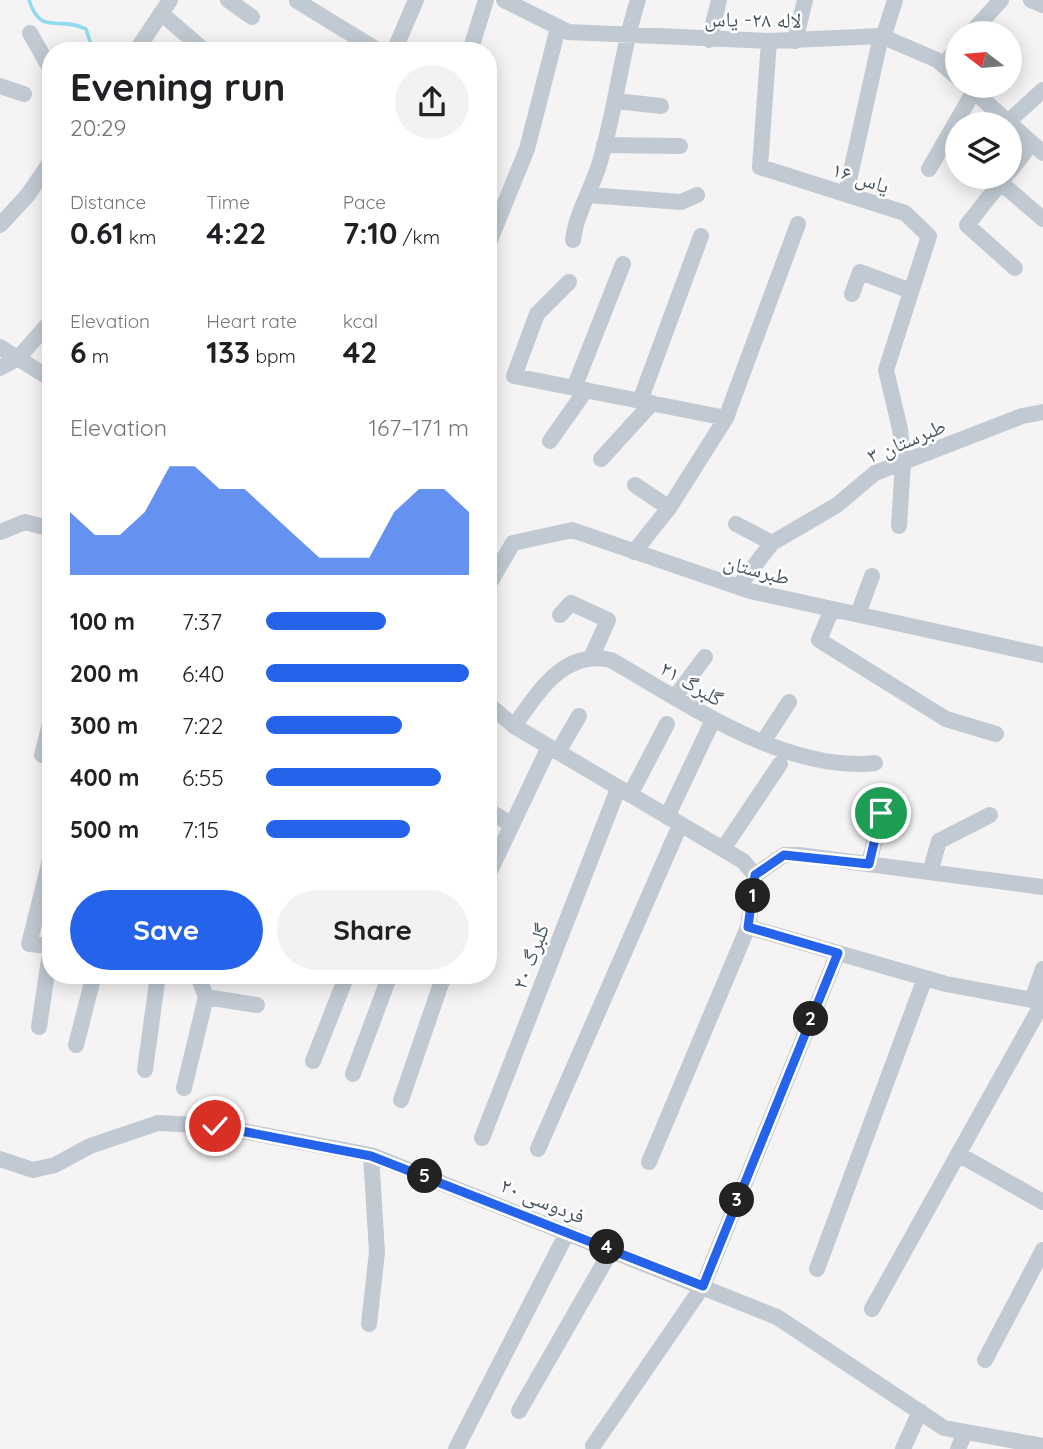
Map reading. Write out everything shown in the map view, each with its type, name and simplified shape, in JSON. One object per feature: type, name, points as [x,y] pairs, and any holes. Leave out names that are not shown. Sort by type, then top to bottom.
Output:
[{"type":"street","points":[[228,0],[251,17]]},
{"type":"street","points":[[398,42],[415,0]]},
{"type":"street","points":[[473,42],[486,0]]},
{"type":"street","name":"لاله ۲۸- یاس","points":[[504,0],[568,32],[769,41],[881,36],[943,65]]},
{"type":"street","points":[[573,240],[616,101],[627,36],[638,0]]},
{"type":"street","points":[[709,40],[719,0]]},
{"type":"street","points":[[795,41],[805,0]]},
{"type":"street","points":[[846,194],[881,36],[885,32],[895,0]]},
{"type":"street","points":[[982,21],[1001,0]]},
{"type":"street","points":[[1031,0],[1043,5]]},
{"type":"street","points":[[297,1],[364,42]]},
{"type":"street","points":[[141,42],[166,7],[197,42]]},
{"type":"street","points":[[497,223],[527,149],[558,28]]},
{"type":"street","points":[[30,33],[42,54]]},
{"type":"street","name":"یاس ۱۶","points":[[769,41],[760,167],[905,213],[929,236],[886,370],[900,429],[903,462]]},
{"type":"street","points":[[0,86],[24,94]]},
{"type":"street","points":[[1019,112],[1043,90]]},
{"type":"street","points":[[929,169],[966,98]]},
{"type":"street","points":[[983,98],[999,112]]},
{"type":"street","points":[[616,101],[661,106]]},
{"type":"street","points":[[1022,133],[1038,148],[1022,162]]},
{"type":"street","points":[[604,145],[680,146]]},
{"type":"street","points":[[0,225],[27,196],[42,174]]},
{"type":"street","points":[[996,189],[967,225],[1015,268]]},
{"type":"street","points":[[1016,189],[1043,219]]},
{"type":"street","points":[[588,195],[681,202],[697,195]]},
{"type":"street","points":[[634,552],[669,508],[726,418],[798,224]]},
{"type":"street","points":[[601,459],[646,402],[701,236]]},
{"type":"street","points":[[550,441],[580,389],[623,264]]},
{"type":"street","points":[[852,294],[860,272],[911,291]]},
{"type":"street","points":[[569,282],[537,314],[514,376],[726,418]]},
{"type":"street","points":[[0,368],[18,358],[42,331]]},
{"type":"street","points":[[0,347],[42,373]]},
{"type":"street","name":"طبرستان ۳","points":[[738,587],[772,543],[837,505],[874,473],[1022,416],[1043,412]]},
{"type":"street","points":[[899,526],[903,462]]},
{"type":"street","points":[[635,485],[669,508]]},
{"type":"street","points":[[0,532],[24,522],[42,527]]},
{"type":"street","points":[[737,524],[772,543]]},
{"type":"street","name":"طبرستان","points":[[497,571],[513,543],[572,530],[738,587],[1043,655]]},
{"type":"street","points":[[858,614],[872,576]]},
{"type":"street","points":[[514,726],[554,673],[591,658],[608,620],[571,603],[561,615]]},
{"type":"street","points":[[832,609],[818,640],[946,719],[996,734]]},
{"type":"street","points":[[675,697],[705,657]]},
{"type":"street","name":"گلبرگ ۲۱","points":[[591,658],[611,660],[713,720],[763,742],[832,763],[850,766],[875,763]]},
{"type":"street","points":[[763,742],[789,702]]},
{"type":"street","points":[[497,712],[514,726],[553,750],[743,861],[755,875]]},
{"type":"street","points":[[497,856],[553,750],[579,716]]},
{"type":"street","points":[[538,1149],[713,720]]},
{"type":"street","name":"گلبرگ ۲۰","points":[[482,1138],[624,792],[667,724]]},
{"type":"street","points":[[723,849],[780,764]]},
{"type":"street","points":[[869,864],[881,813]]},
{"type":"street","points":[[930,872],[939,841],[990,815]]},
{"type":"street","points":[[497,816],[512,825]]},
{"type":"street","points":[[649,1162],[748,927],[755,875],[784,855],[1043,887]]},
{"type":"street","points":[[42,892],[29,944],[42,945]]},
{"type":"street","points":[[748,927],[925,978],[1039,1002]]},
{"type":"street","points":[[593,1446],[703,1286],[838,953]]},
{"type":"street","points":[[872,1309],[1039,1002],[1043,969]]},
{"type":"street","points":[[817,1269],[925,978]]},
{"type":"street","points":[[39,1027],[45,984]]},
{"type":"street","points":[[76,1045],[92,984]]},
{"type":"street","points":[[145,1070],[157,984]]},
{"type":"street","points":[[184,1088],[206,997],[201,984]]},
{"type":"street","points":[[313,1061],[343,984]]},
{"type":"street","points":[[353,1074],[387,984]]},
{"type":"street","points":[[401,1100],[438,984]]},
{"type":"street","points":[[206,997],[257,1005]]},
{"type":"street","name":"فردوسی ۲۰","points":[[0,1159],[33,1170],[55,1165],[100,1142],[158,1123],[215,1126],[371,1156],[612,1249],[777,1317],[944,1428],[1043,1446]]},
{"type":"street","points":[[958,1154],[1043,1202]]},
{"type":"street","points":[[369,1324],[377,1252],[371,1156]]},
{"type":"street","points":[[456,1449],[567,1233]]},
{"type":"street","points":[[519,1411],[612,1249]]},
{"type":"street","points":[[985,1360],[1043,1250]]},
{"type":"street","points":[[903,1449],[920,1411]]},
{"type":"street","points":[[958,1449],[965,1432]]},
{"type":"waterway","points":[[29,0],[39,18],[45,22],[76,25],[86,29],[90,42]]},
{"type":"route","points":[[215,1126],[371,1156],[703,1286],[838,953],[748,927],[755,875],[784,855],[869,864],[881,813]]}]
